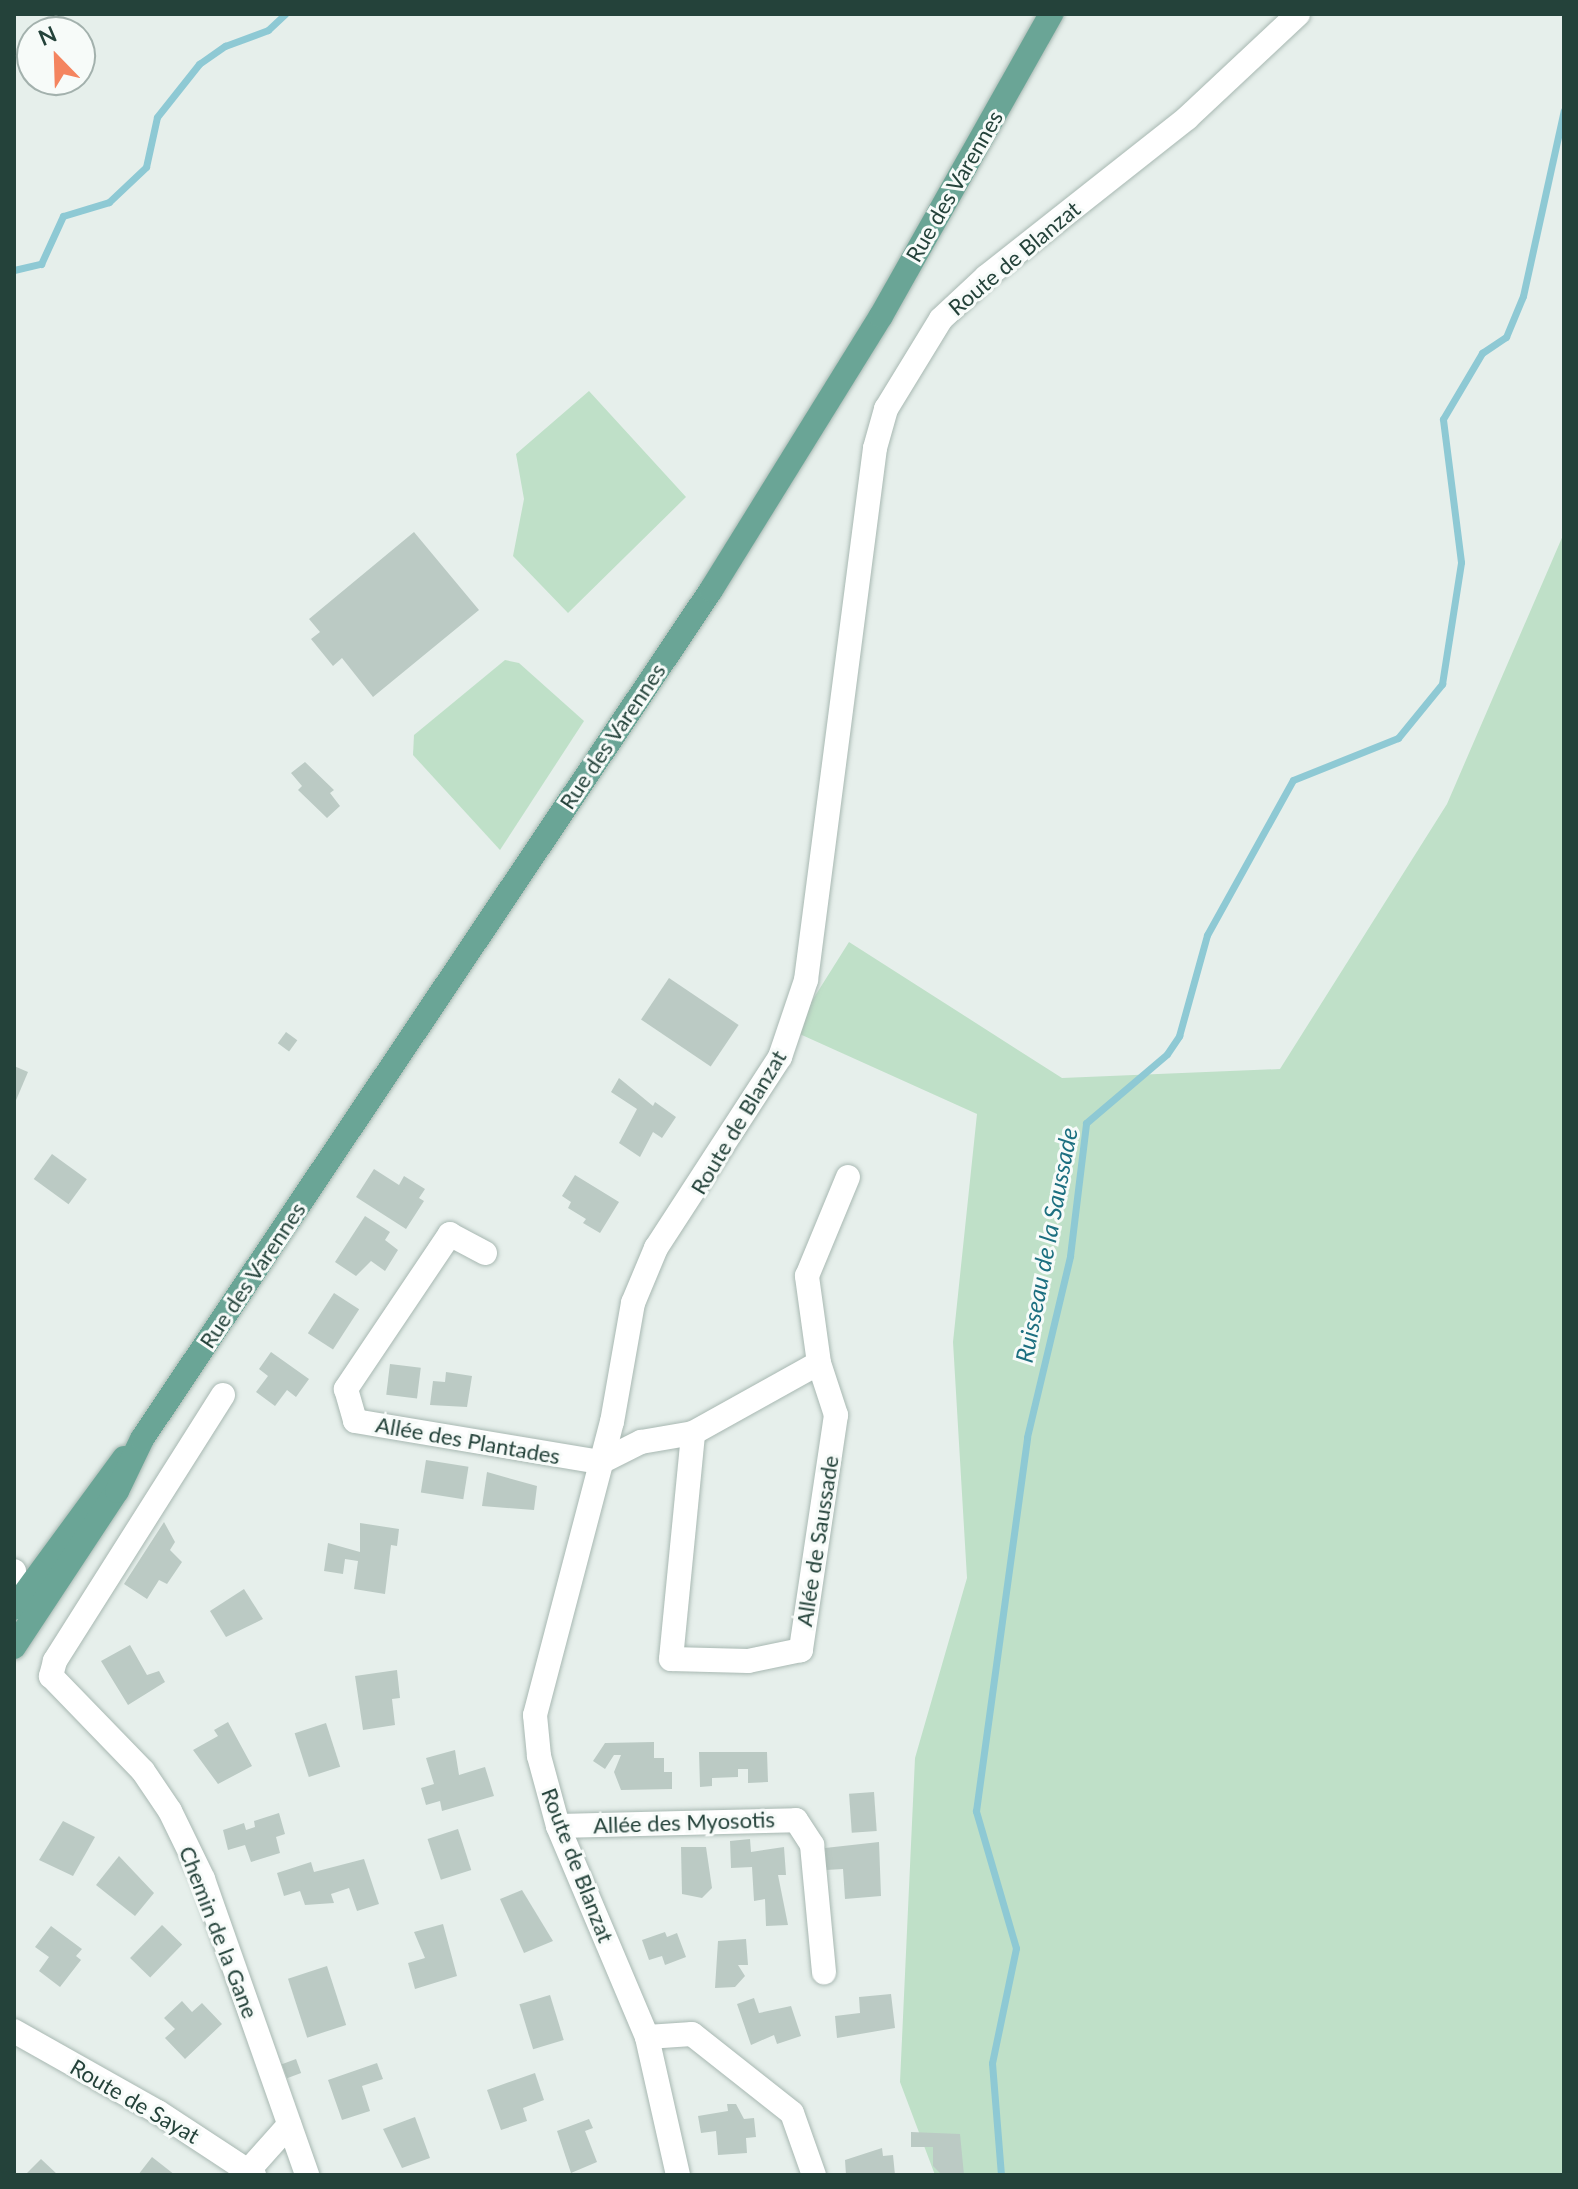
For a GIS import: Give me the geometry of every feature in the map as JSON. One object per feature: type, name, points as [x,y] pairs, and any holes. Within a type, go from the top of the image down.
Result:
[{"type":"main road","name":"Rue des Varennes","points":[[14,1647],[22,1610],[101,1484],[142,1439],[725,566],[881,316],[1051,14]]},
{"type":"street","name":"Route de Blanzat","points":[[678,2175],[647,2037],[558,1826],[539,1756],[535,1715],[601,1462],[625,1334],[643,1278],[656,1248],[759,1096],[795,1021],[819,904],[875,448],[886,409],[941,319],[1187,118],[1298,14]]},
{"type":"street","points":[[601,1462],[641,1442],[693,1433],[819,1363],[807,1276],[848,1177]]},
{"type":"street","name":"Allée des Plantades","points":[[485,1253],[450,1234],[346,1389],[355,1421],[601,1462]]},
{"type":"street","name":"Allée de Saussade","points":[[693,1433],[671,1659],[748,1661],[801,1650],[836,1415],[819,1363]]},
{"type":"street","name":"Chemin de la Gane","points":[[223,1395],[55,1661],[51,1676],[143,1771],[170,1811],[203,1879],[307,2175]]},
{"type":"street","points":[[14,1571],[22,1610]]},
{"type":"street","name":"Allée des Myosotis","points":[[558,1826],[796,1820],[812,1845],[824,1972]]},
{"type":"street","name":"Route de Sayat","points":[[14,2031],[251,2173]]},
{"type":"street","points":[[647,2037],[692,2034],[792,2113],[814,2175]]},
{"type":"street","points":[[251,2173],[289,2125]]},
{"type":"green space","points":[[589,391],[686,497],[568,613],[513,556],[524,499],[516,454]]},
{"type":"green space","points":[[1564,533],[1564,2175],[935,2175],[900,2082],[915,1758],[967,1578],[953,1342],[977,1114],[793,1031],[849,942],[1062,1078],[1280,1069],[1447,804]]},
{"type":"green space","points":[[505,660],[519,663],[584,721],[500,850],[413,755],[414,735]]},
{"type":"building","points":[[414,532],[479,610],[373,697],[342,658],[333,666],[311,639],[320,632],[309,619]]},
{"type":"building","points":[[305,762],[334,790],[330,793],[340,806],[327,818],[298,790],[302,786],[291,773]]},
{"type":"building","points":[[669,978],[739,1025],[711,1066],[641,1019]]},
{"type":"building","points":[[286,1032],[297,1040],[289,1052],[278,1043]]},
{"type":"building","points":[[14,1066],[28,1072],[14,1105]]},
{"type":"building","points":[[619,1078],[653,1106],[655,1102],[676,1117],[662,1138],[653,1132],[640,1157],[619,1143],[637,1109],[611,1092]]},
{"type":"building","points":[[52,1154],[87,1179],[69,1204],[34,1179]]},
{"type":"building","points":[[374,1169],[399,1185],[404,1176],[425,1189],[419,1198],[424,1201],[406,1229],[356,1197]]},
{"type":"building","points":[[575,1175],[619,1202],[600,1233],[583,1223],[586,1219],[568,1208],[571,1202],[562,1196]]},
{"type":"building","points":[[365,1216],[390,1232],[385,1240],[398,1250],[385,1271],[371,1261],[356,1276],[335,1262]]},
{"type":"building","points":[[334,1293],[359,1309],[333,1350],[308,1333]]},
{"type":"building","points":[[271,1352],[309,1379],[296,1397],[287,1390],[275,1406],[256,1392],[268,1376],[259,1369]]},
{"type":"building","points":[[390,1364],[421,1368],[417,1399],[386,1395]]},
{"type":"building","points":[[446,1372],[472,1376],[467,1407],[430,1405],[433,1381],[445,1382]]},
{"type":"building","points":[[426,1460],[468,1467],[463,1499],[421,1493]]},
{"type":"building","points":[[487,1472],[537,1486],[534,1510],[482,1506]]},
{"type":"building","points":[[164,1522],[175,1542],[170,1550],[182,1562],[167,1584],[159,1580],[147,1599],[124,1584]]},
{"type":"building","points":[[360,1523],[399,1529],[397,1546],[391,1545],[385,1594],[354,1589],[358,1561],[345,1559],[343,1574],[324,1571],[328,1543],[360,1552]]},
{"type":"building","points":[[244,1589],[263,1619],[226,1637],[210,1611]]},
{"type":"building","points":[[130,1645],[147,1675],[159,1671],[165,1682],[128,1705],[101,1661]]},
{"type":"building","points":[[397,1670],[400,1698],[392,1699],[395,1725],[363,1730],[355,1676]]},
{"type":"building","points":[[228,1722],[252,1766],[218,1784],[193,1750],[218,1736],[214,1730]]},
{"type":"building","points":[[326,1723],[340,1767],[309,1777],[295,1733]]},
{"type":"building","points":[[654,1742],[654,1758],[664,1758],[664,1772],[672,1772],[672,1789],[621,1790],[614,1772],[621,1755],[614,1755],[605,1769],[593,1761],[605,1743]]},
{"type":"building","points":[[455,1750],[459,1775],[485,1767],[494,1796],[442,1811],[440,1801],[426,1805],[421,1788],[434,1784],[426,1758]]},
{"type":"building","points":[[699,1752],[767,1752],[768,1782],[748,1783],[748,1769],[738,1769],[738,1777],[712,1778],[712,1786],[700,1787]]},
{"type":"building","points":[[874,1792],[877,1831],[852,1833],[849,1794]]},
{"type":"building","points":[[279,1813],[285,1834],[276,1837],[280,1853],[251,1862],[245,1845],[228,1850],[223,1830],[244,1823],[246,1830],[255,1827],[254,1821]]},
{"type":"building","points":[[63,1821],[95,1837],[73,1876],[39,1860]]},
{"type":"building","points":[[458,1829],[471,1870],[441,1880],[428,1839]]},
{"type":"building","points":[[750,1839],[751,1852],[784,1847],[786,1875],[778,1875],[788,1925],[766,1926],[765,1899],[754,1901],[752,1867],[731,1868],[730,1841]]},
{"type":"building","points":[[879,1842],[881,1896],[845,1899],[843,1869],[826,1870],[825,1848]]},
{"type":"building","points":[[681,1847],[706,1847],[712,1888],[702,1898],[682,1894]]},
{"type":"building","points":[[119,1856],[154,1893],[135,1916],[96,1885]]},
{"type":"building","points":[[364,1859],[379,1904],[357,1911],[349,1888],[331,1894],[334,1903],[305,1905],[300,1891],[284,1896],[277,1873],[311,1862],[314,1872]]},
{"type":"building","points":[[522,1890],[553,1941],[524,1953],[500,1899]]},
{"type":"building","points":[[443,1924],[457,1976],[415,1989],[408,1963],[425,1958],[414,1932]]},
{"type":"building","points":[[162,1925],[182,1944],[150,1978],[130,1958]]},
{"type":"building","points":[[51,1926],[82,1949],[76,1956],[81,1960],[60,1987],[39,1971],[49,1957],[35,1947]]},
{"type":"building","points":[[665,1932],[667,1937],[677,1933],[686,1957],[665,1965],[662,1956],[649,1960],[642,1940]]},
{"type":"building","points":[[746,1939],[748,1965],[738,1965],[745,1976],[735,1987],[715,1988],[718,1941]]},
{"type":"building","points":[[327,1966],[346,2025],[307,2038],[288,1979]]},
{"type":"building","points":[[891,1994],[895,2028],[837,2038],[835,2016],[860,2013],[859,1997]]},
{"type":"building","points":[[550,1995],[564,2040],[533,2049],[519,2004]]},
{"type":"building","points":[[754,1998],[759,2013],[791,2006],[801,2036],[777,2044],[774,2035],[751,2045],[737,2004]]},
{"type":"building","points":[[182,2001],[192,2012],[202,2003],[222,2024],[185,2059],[165,2038],[175,2029],[164,2018]]},
{"type":"building","points":[[296,2059],[301,2073],[287,2078],[282,2064]]},
{"type":"building","points":[[377,2063],[383,2079],[362,2086],[370,2111],[342,2120],[328,2080]]},
{"type":"building","points":[[535,2073],[544,2100],[523,2108],[527,2121],[501,2130],[487,2090]]},
{"type":"building","points":[[727,2104],[736,2104],[744,2119],[754,2118],[756,2137],[746,2138],[747,2153],[718,2155],[716,2131],[701,2133],[698,2116],[728,2111]]},
{"type":"building","points":[[415,2117],[430,2158],[402,2168],[383,2129]]},
{"type":"building","points":[[589,2119],[593,2128],[585,2131],[597,2162],[571,2173],[557,2131]]},
{"type":"building","points":[[911,2132],[960,2134],[964,2175],[942,2175],[933,2166],[933,2147],[911,2147]]},
{"type":"building","points":[[882,2148],[883,2156],[893,2155],[895,2175],[846,2175],[845,2160]]},
{"type":"building","points":[[152,2157],[175,2175],[138,2175]]},
{"type":"building","points":[[41,2159],[58,2175],[25,2175]]},
{"type":"waterway","points":[[14,270],[41,264],[63,216],[109,202],[146,167],[157,117],[199,64],[225,46],[268,30],[285,14]]},
{"type":"waterway","name":"Ruisseau de la Saussade","points":[[1001,2175],[992,2063],[1016,1948],[976,1811],[1027,1437],[1070,1256],[1086,1123],[1167,1054],[1179,1036],[1207,935],[1293,780],[1398,738],[1442,684],[1461,562],[1443,419],[1482,353],[1506,337],[1523,296],[1564,110]]}]
